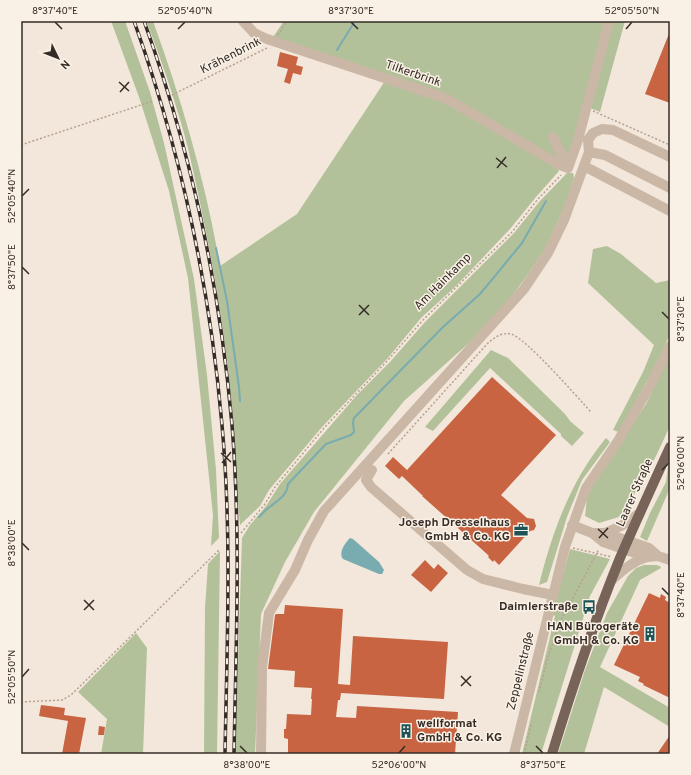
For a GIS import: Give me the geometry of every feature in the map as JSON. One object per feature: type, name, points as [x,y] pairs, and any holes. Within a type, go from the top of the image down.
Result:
[{"type":"main road","name":"Laarer Straße","points":[[552,754],[569,697],[593,628],[624,550],[670,447]]},
{"type":"street","name":"Tilkerbrink","points":[[243,21],[254,32],[274,42],[454,103],[560,165],[568,168]]},
{"type":"street","points":[[568,168],[578,140],[609,21]]},
{"type":"street","points":[[261,754],[262,667],[269,613],[294,570],[308,540],[324,512],[524,289],[548,253],[564,220],[589,152],[588,140],[593,133],[602,129],[613,130],[670,157]]},
{"type":"street","points":[[553,137],[568,168]]},
{"type":"street","points":[[589,152],[605,155],[670,188]]},
{"type":"street","points":[[584,166],[670,211]]},
{"type":"street","name":"Zeppelinstraße","points":[[514,754],[565,547],[586,488],[618,441],[650,386],[670,346]]},
{"type":"street","points":[[372,470],[366,480],[372,487],[467,570],[483,579],[553,595]]},
{"type":"street","points":[[592,534],[605,533],[621,526],[640,513]]},
{"type":"street","points":[[572,525],[592,534],[603,542],[647,557]]},
{"type":"street","points":[[605,533],[624,550],[649,548],[658,556],[670,560]]},
{"type":"street","points":[[612,580],[626,567],[640,559],[658,556]]},
{"type":"path","name":"Krähenbrink","points":[[172,95],[270,46],[287,21]]},
{"type":"path","points":[[21,145],[153,101]]},
{"type":"path","points":[[586,108],[670,145]]},
{"type":"path","name":"Am Hainkamp","points":[[241,533],[265,504],[275,487],[324,428],[388,360],[423,320],[512,232],[538,199],[568,168]]},
{"type":"path","points":[[387,455],[487,344],[496,336],[504,334],[513,335],[520,339],[591,412]]},
{"type":"path","points":[[565,547],[597,553],[624,550]]},
{"type":"path","points":[[21,702],[62,700],[71,695],[220,549]]},
{"type":"path","points":[[539,692],[548,657],[560,622],[597,553]]},
{"type":"path","points":[[524,754],[532,719]]},
{"type":"green space","points":[[111,21],[125,21],[150,92],[164,143],[194,279],[207,375],[216,470],[219,538],[211,546],[213,515],[188,278],[169,191],[139,97]]},
{"type":"green space","points":[[146,21],[153,21],[174,81],[208,204],[220,266],[297,214],[385,81],[441,100],[555,166],[559,171],[510,229],[456,286],[421,318],[387,359],[322,427],[269,490],[260,506],[240,525],[228,368],[212,261],[186,141],[176,105]]},
{"type":"green space","points":[[284,21],[625,21],[600,112],[585,106],[570,158],[560,162],[443,95],[273,37]]},
{"type":"green space","points":[[567,173],[573,173],[574,178],[565,206],[545,249],[526,277],[509,300],[479,334],[404,401],[314,512],[285,562],[261,614],[255,754],[235,754],[242,538],[250,525],[266,506],[280,484],[357,395],[390,362],[425,322],[514,233],[540,201]]},
{"type":"green space","points":[[607,246],[621,254],[656,283],[670,280],[670,334],[658,361],[619,432],[613,430],[643,372],[654,345],[588,283],[593,249]]},
{"type":"green space","points":[[491,350],[508,358],[565,414],[570,421],[584,433],[572,446],[490,368],[433,431],[425,427]]},
{"type":"green space","points":[[670,355],[670,426],[656,456],[630,502],[619,517],[599,523],[585,516],[587,498],[595,480],[646,404]]},
{"type":"green space","points":[[606,438],[610,442],[582,480],[567,517],[547,582],[539,585],[550,546],[564,507],[583,471]]},
{"type":"green space","points":[[670,461],[670,488],[647,541],[640,537],[650,513],[666,482]]},
{"type":"green space","points":[[570,549],[610,559],[590,596],[541,754],[522,754],[555,616],[552,615]]},
{"type":"green space","points":[[220,551],[217,754],[204,754],[205,608],[208,564]]},
{"type":"green space","points":[[644,565],[656,565],[660,566],[661,568],[640,580],[600,667],[670,708],[670,727],[604,687],[584,754],[558,754],[585,670],[607,613],[628,576],[636,568]]},
{"type":"green space","points":[[136,633],[147,648],[143,754],[101,754],[107,719],[78,692]]},
{"type":"water","points":[[350,538],[379,562],[384,570],[382,574],[343,559],[341,554],[344,545]]},
{"type":"building","points":[[670,31],[670,103],[645,94]]},
{"type":"building","points":[[280,52],[298,57],[296,65],[303,67],[301,75],[293,73],[290,84],[284,82],[288,69],[277,66]]},
{"type":"building","points":[[492,377],[556,435],[501,495],[527,518],[534,519],[536,526],[534,530],[530,531],[499,565],[494,560],[493,562],[487,554],[422,496],[402,476],[399,479],[385,466],[393,457],[407,470]]},
{"type":"building","points":[[425,560],[434,569],[438,564],[448,573],[431,592],[411,575]]},
{"type":"building","name":"HAN Bürogeräte GmbH & Co. KG","points":[[649,593],[660,598],[661,594],[666,597],[665,600],[670,603],[670,698],[643,685],[644,684],[638,681],[640,677],[614,665]]},
{"type":"building","points":[[285,605],[343,609],[338,684],[350,685],[353,636],[448,642],[444,699],[341,693],[340,700],[338,700],[336,717],[356,718],[357,706],[458,712],[455,754],[288,754],[288,739],[284,738],[287,714],[311,715],[312,688],[294,687],[295,671],[268,669],[275,615],[284,614]]},
{"type":"building","points":[[41,705],[65,708],[64,715],[86,718],[79,754],[62,754],[68,721],[39,716]]},
{"type":"building","points":[[99,726],[105,727],[104,735],[98,735]]},
{"type":"building","points":[[670,735],[670,754],[657,754]]},
{"type":"waterway","points":[[337,50],[355,21]]},
{"type":"waterway","points":[[259,517],[282,497],[286,492],[288,484],[326,444],[351,435],[354,432],[354,418],[443,327],[480,294],[522,243],[546,201]]},
{"type":"waterway","points":[[216,248],[227,301],[240,401]]},
{"type":"railway","points":[[134,21],[166,120],[191,220],[210,322],[217,373],[225,466],[228,548],[228,631],[225,754]]},
{"type":"railway","points":[[144,21],[176,120],[201,220],[220,322],[227,373],[235,466],[237,548],[234,754]]},
{"type":"place","name":"Joseph Dresselhaus GmbH & Co. KG","points":[[521,530]]},
{"type":"place","name":"Daimlerstraße","points":[[589,607]]},
{"type":"place","name":"HAN Bürogeräte GmbH & Co. KG","points":[[650,634]]},
{"type":"place","name":"wellformat GmbH & Co. KG","points":[[406,731]]}]
